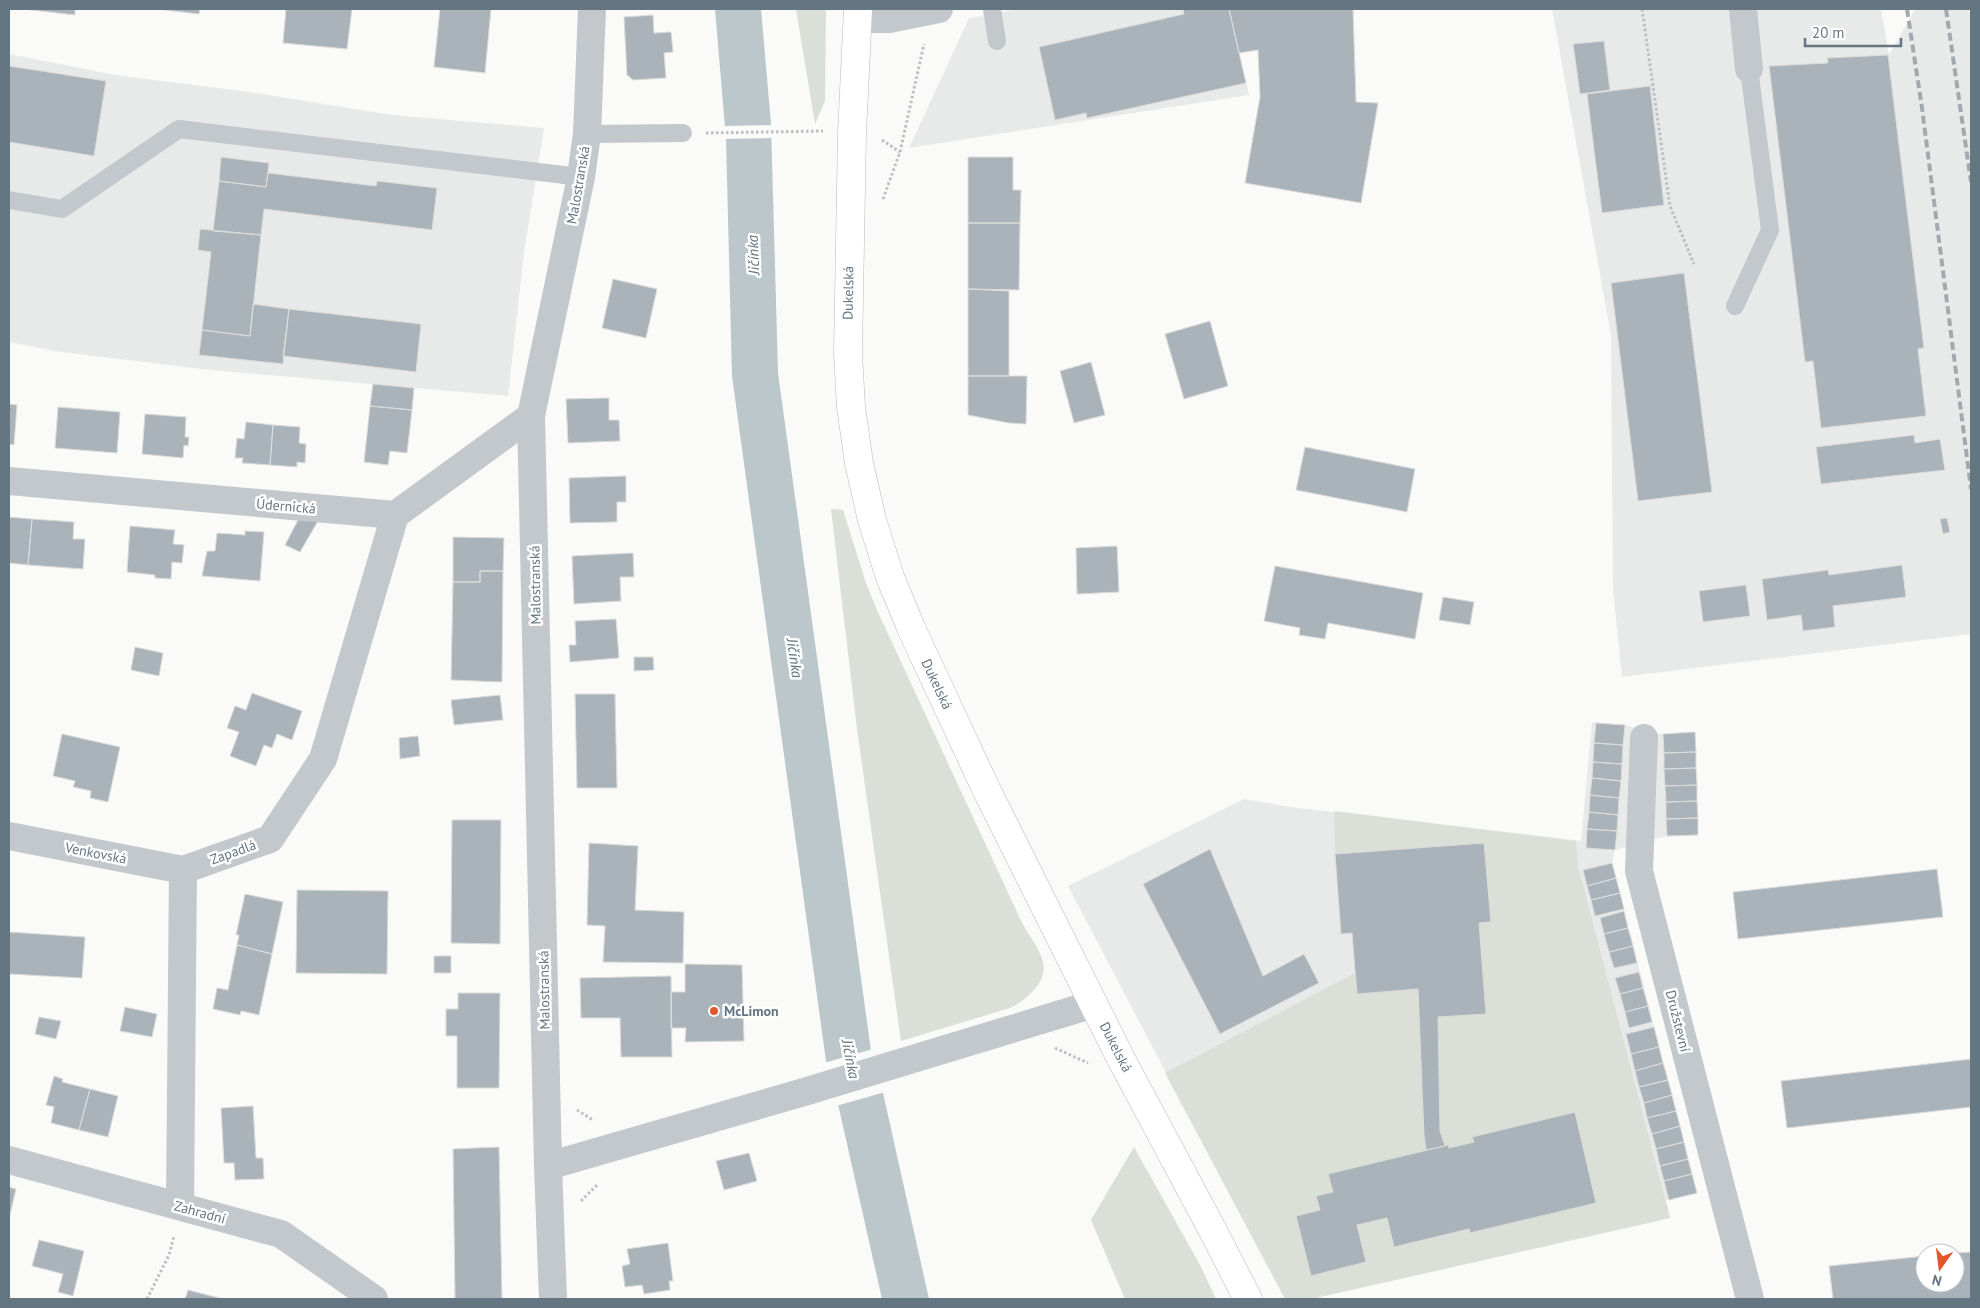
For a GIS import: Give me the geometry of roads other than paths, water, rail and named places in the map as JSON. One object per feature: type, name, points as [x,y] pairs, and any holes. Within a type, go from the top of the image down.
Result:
[{"type":"main road","name":"Dukelská","points":[[858,14],[852,134],[848,353],[851,407],[859,463],[872,520],[890,577],[912,630],[987,791],[1120,1057],[1248,1299]]},
{"type":"street","name":"Malostranská","points":[[553,1299],[548,1166],[531,416],[581,177],[587,134],[592,9]]},
{"type":"street","points":[[1743,9],[1749,69]]},
{"type":"street","points":[[858,14],[890,20],[930,11]]},
{"type":"street","points":[[395,515],[531,416]]},
{"type":"street","name":"Údernická","points":[[9,481],[395,515]]},
{"type":"street","name":"Zapadlá","points":[[183,870],[270,839],[323,759],[395,515]]},
{"type":"street","name":"Družstevní","points":[[1644,738],[1639,871],[1750,1299]]},
{"type":"street","name":"Venkovská","points":[[9,836],[183,870]]},
{"type":"street","points":[[180,1206],[183,870]]},
{"type":"street","points":[[548,1166],[907,1062],[1094,1004]]},
{"type":"street","name":"Zahradní","points":[[9,1160],[281,1234],[374,1299]]},
{"type":"lane","points":[[992,9],[997,41]]},
{"type":"lane","points":[[1735,306],[1770,230],[1749,69]]},
{"type":"lane","points":[[9,200],[62,209],[179,129],[581,177]]},
{"type":"lane","points":[[587,134],[683,133]]},
{"type":"water","name":"Jičínka","points":[[715,9],[761,9],[771,124],[778,373],[871,1051],[883,1093],[929,1299],[882,1299],[838,1104],[826,1061],[732,376],[726,139]]},
{"type":"railway","points":[[1907,9],[1922,108],[1971,489]]},
{"type":"railway","points":[[1946,9],[1971,182]]},
{"type":"place","name":"McLimon","points":[[714,1011]]}]
